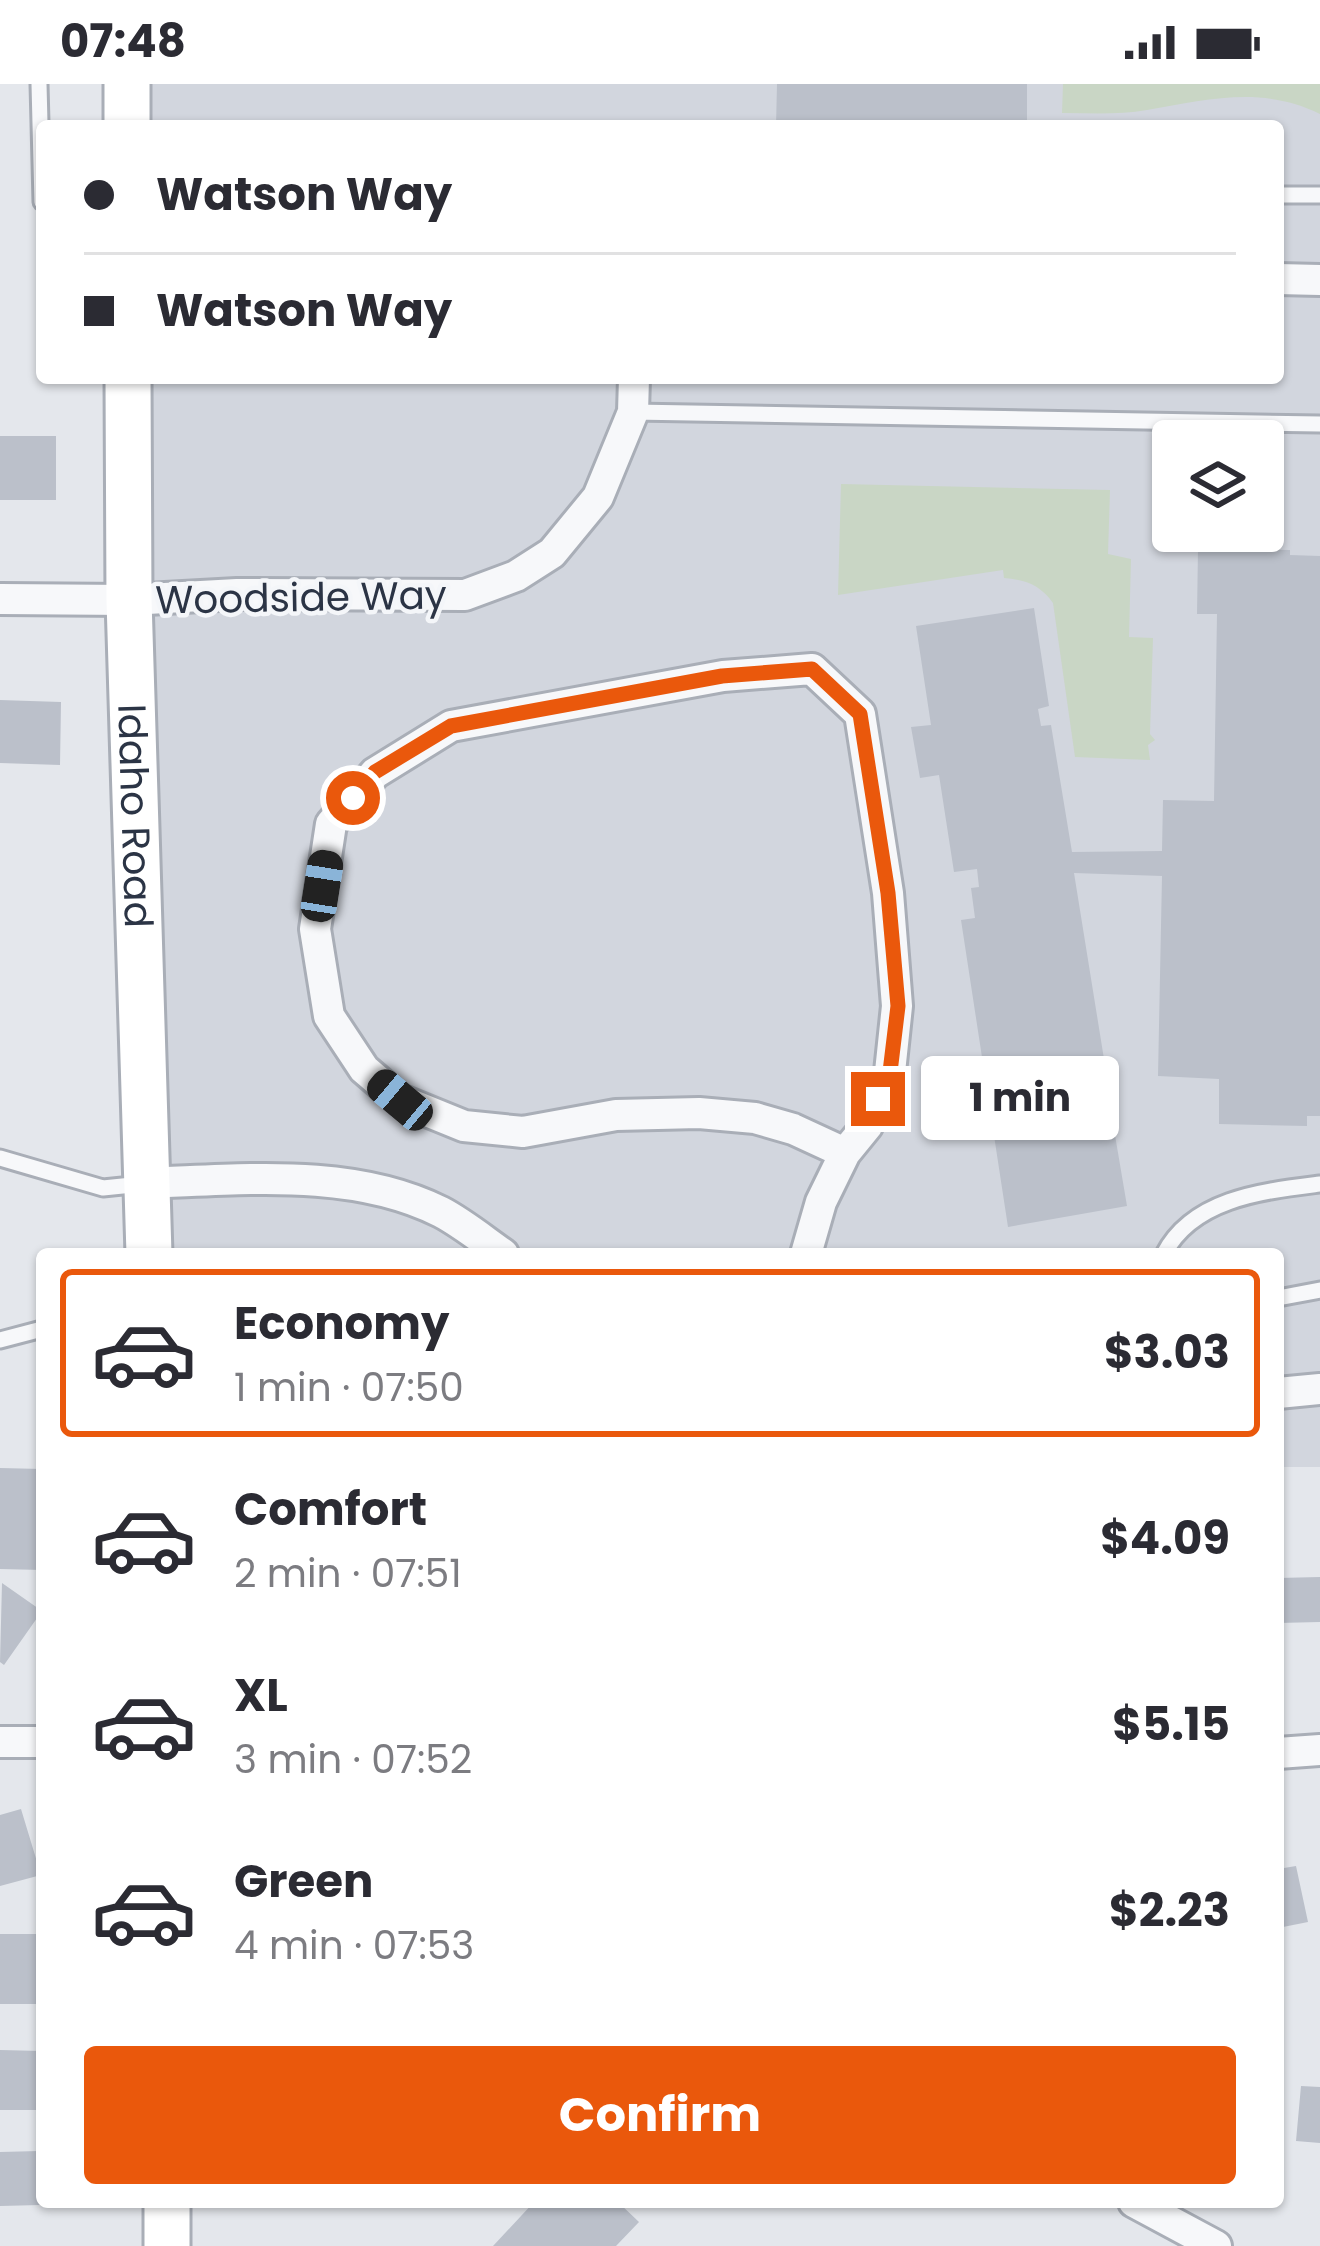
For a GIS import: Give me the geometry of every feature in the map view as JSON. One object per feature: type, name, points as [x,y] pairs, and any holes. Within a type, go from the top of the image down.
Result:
[{"type":"street","points":[[127,84],[127,120]]},
{"type":"street","points":[[1284,279],[1320,280]]},
{"type":"street","name":"Idaho Road","points":[[128,384],[129,600],[148,1248]]},
{"type":"street","name":"Woodside Way","points":[[0,599],[465,596],[516,576],[552,553],[598,497],[633,412],[634,384]]},
{"type":"street","points":[[808,1248],[821,1202],[845,1153],[867,1126],[890,1072],[898,1006],[888,893],[860,714],[812,669],[722,676],[451,726],[375,772],[331,824],[315,929],[329,1016],[364,1069],[400,1100],[464,1126],[523,1132],[616,1115],[699,1112],[755,1118],[794,1129],[845,1153]]},
{"type":"street","points":[[145,1184],[322,1182],[394,1193],[442,1213],[494,1248]]},
{"type":"street","points":[[1284,1393],[1320,1389]]},
{"type":"street","points":[[0,1742],[36,1742]]},
{"type":"street","points":[[1284,1753],[1320,1750]]},
{"type":"street","points":[[167,2208],[167,2246]]},
{"type":"street","points":[[1145,2208],[1216,2246]]},
{"type":"lane","points":[[39,84],[40,120]]},
{"type":"lane","points":[[1284,195],[1320,195]]},
{"type":"lane","points":[[633,412],[1320,424]]},
{"type":"lane","points":[[0,1158],[103,1188],[145,1184]]},
{"type":"lane","points":[[1170,1248],[1206,1211],[1256,1192],[1320,1184]]},
{"type":"lane","points":[[1284,1297],[1320,1290]]},
{"type":"lane","points":[[0,1340],[36,1331]]},
{"type":"shaded area","points":[[127,84],[1320,84],[1320,1467],[1284,1467],[1284,1248],[149,1248],[128,384],[1284,384],[1284,120],[127,120]]},
{"type":"green space","points":[[1063,84],[1320,84],[1320,114],[1256,97],[1126,113],[1062,113]]},
{"type":"green space","points":[[841,484],[1110,490],[1108,554],[1131,559],[1129,637],[1153,638],[1150,734],[1155,740],[1148,745],[1150,760],[1075,757],[1053,603],[1032,584],[1004,578],[1003,570],[838,595]]},
{"type":"building","points":[[777,84],[1027,84],[1027,120],[776,120]]},
{"type":"building","points":[[0,436],[56,436],[56,500],[0,500]]},
{"type":"building","points":[[1290,550],[1290,555],[1320,556],[1320,1116],[1307,1116],[1307,1126],[1219,1124],[1219,1079],[1158,1076],[1162,876],[1074,873],[1104,1059],[1092,1061],[1095,1078],[1105,1076],[1127,1206],[1008,1227],[961,920],[975,918],[971,888],[979,887],[977,869],[954,872],[939,775],[920,778],[911,727],[931,725],[916,626],[1034,608],[1049,706],[1038,709],[1041,726],[1051,725],[1072,852],[1162,851],[1163,800],[1214,801],[1217,614],[1197,614],[1198,552]]},
{"type":"building","points":[[0,700],[61,702],[60,765],[0,763]]},
{"type":"building","points":[[0,1468],[36,1469],[36,1570],[0,1569]]},
{"type":"building","points":[[1320,1577],[1320,1622],[1284,1623],[1284,1578]]},
{"type":"building","points":[[2,1583],[36,1607],[36,1620],[4,1665],[0,1662]]},
{"type":"building","points":[[21,1809],[36,1858],[36,1876],[0,1886],[0,1815]]},
{"type":"building","points":[[1296,1866],[1308,1922],[1284,1927],[1284,1868]]},
{"type":"building","points":[[0,1934],[36,1934],[36,2004],[0,2004]]},
{"type":"building","points":[[0,2050],[36,2051],[36,2110],[0,2110]]},
{"type":"building","points":[[1301,2086],[1320,2087],[1320,2143],[1296,2141]]},
{"type":"building","points":[[36,2151],[36,2205],[0,2206],[0,2152]]},
{"type":"building","points":[[528,2208],[624,2208],[639,2222],[616,2246],[493,2246]]},
{"type":"route","points":[[353,798],[375,772],[451,726],[722,676],[812,669],[860,714],[888,893],[898,1006],[890,1072],[878,1099]]}]
